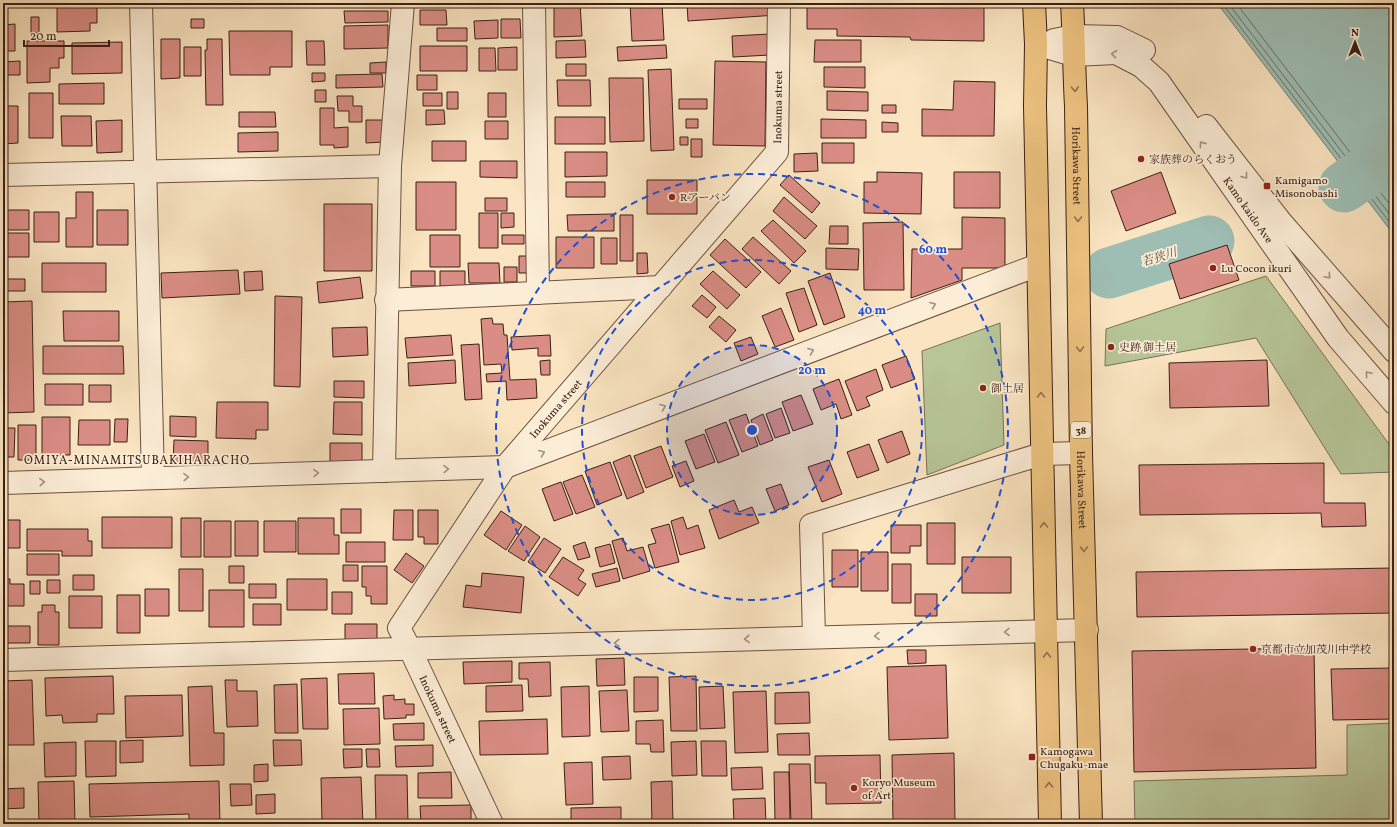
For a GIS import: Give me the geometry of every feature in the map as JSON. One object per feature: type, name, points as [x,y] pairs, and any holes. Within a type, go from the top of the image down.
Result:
[{"type":"main road","points":[[1034,3],[1036,44],[1035,106],[1050,824]]},
{"type":"main road","name":"38","points":[[1072,3],[1074,46]]},
{"type":"main road","name":"Horikawa Street","points":[[1074,46],[1081,453],[1087,630],[1091,824]]},
{"type":"street","points":[[141,3],[152,478]]},
{"type":"street","points":[[384,472],[386,300],[390,166],[403,3]]},
{"type":"street","points":[[534,3],[538,293]]},
{"type":"street","name":"Inokuma street","points":[[492,824],[410,649],[398,628],[505,467],[777,152],[779,3]]},
{"type":"street","name":"Kamo kaido Ave","points":[[1074,46],[1117,37],[1150,53],[1281,222],[1394,351]]},
{"type":"street","name":"Kamo kaido Ave","points":[[1036,44],[1074,46],[1116,53],[1141,66],[1159,82],[1338,338],[1394,403]]},
{"type":"street","points":[[3,175],[390,166]]},
{"type":"street","points":[[3,483],[505,467],[1038,266]]},
{"type":"street","points":[[386,300],[661,287]]},
{"type":"street","points":[[814,637],[811,525],[1042,454],[1081,453]]},
{"type":"street","points":[[3,660],[1087,630]]},
{"type":"green space","points":[[1266,276],[1394,451],[1394,472],[1341,474],[1256,338],[1105,366],[1106,329]]},
{"type":"green space","name":"御土居","points":[[1000,323],[1004,445],[927,475],[922,351]]},
{"type":"green space","points":[[1394,723],[1394,824],[1135,824],[1134,781],[1347,775],[1347,725]]},
{"type":"water","points":[[1217,3],[1394,3],[1394,235]]},
{"type":"building","points":[[28,3],[50,3],[50,6],[28,7]]},
{"type":"building","points":[[57,3],[97,3],[97,23],[90,23],[90,31],[57,32]]},
{"type":"building","points":[[233,3],[259,3],[259,6],[233,7]]},
{"type":"building","points":[[272,3],[322,3],[322,5],[272,5]]},
{"type":"building","points":[[554,3],[580,3],[582,36],[554,37]]},
{"type":"building","points":[[630,3],[662,3],[664,40],[632,41]]},
{"type":"building","points":[[687,3],[777,3],[777,15],[688,21]]},
{"type":"building","points":[[837,3],[984,3],[984,41],[911,40],[910,37],[837,36],[837,29],[807,29],[807,6],[837,7]]},
{"type":"building","points":[[420,10],[446,10],[447,25],[420,25]]},
{"type":"building","points":[[344,11],[388,11],[388,22],[345,23]]},
{"type":"building","points":[[31,17],[39,17],[39,33],[31,33]]},
{"type":"building","points":[[191,19],[204,19],[204,28],[191,28]]},
{"type":"building","points":[[501,19],[520,19],[521,38],[501,38]]},
{"type":"building","points":[[498,20],[498,38],[475,39],[474,21]]},
{"type":"building","points":[[15,24],[15,51],[3,51],[3,25]]},
{"type":"building","points":[[388,25],[388,48],[344,49],[344,26]]},
{"type":"building","points":[[437,28],[467,28],[467,41],[437,41]]},
{"type":"building","points":[[229,31],[292,31],[292,67],[270,67],[270,75],[230,75]]},
{"type":"building","points":[[770,34],[770,55],[733,57],[732,36]]},
{"type":"building","points":[[161,39],[180,39],[180,78],[161,79]]},
{"type":"building","points":[[207,39],[222,39],[223,105],[206,105],[205,50],[207,50]]},
{"type":"building","points":[[585,40],[586,57],[556,58],[556,41]]},
{"type":"building","points":[[815,40],[861,40],[861,62],[814,62]]},
{"type":"building","points":[[27,41],[64,41],[64,58],[59,58],[59,68],[50,68],[50,82],[27,83]]},
{"type":"building","points":[[306,41],[324,41],[325,65],[307,65]]},
{"type":"building","points":[[122,42],[122,73],[72,74],[72,43]]},
{"type":"building","points":[[666,45],[667,58],[618,61],[617,47]]},
{"type":"building","points":[[420,46],[467,46],[467,71],[420,71]]},
{"type":"building","points":[[184,47],[201,47],[201,76],[184,76]]},
{"type":"building","points":[[517,47],[517,70],[498,70],[498,48]]},
{"type":"building","points":[[479,48],[495,48],[496,71],[479,71]]},
{"type":"building","points":[[20,61],[20,75],[3,75],[3,62]]},
{"type":"building","points":[[715,61],[766,62],[765,146],[713,145]]},
{"type":"building","points":[[386,62],[386,73],[370,73],[370,63]]},
{"type":"building","points":[[566,64],[586,64],[586,76],[566,76]]},
{"type":"building","points":[[824,67],[865,67],[865,88],[824,87]]},
{"type":"building","points":[[671,69],[674,150],[651,151],[648,70]]},
{"type":"building","points":[[312,73],[325,73],[325,81],[312,82]]},
{"type":"building","points":[[382,74],[383,87],[336,88],[336,75]]},
{"type":"building","points":[[417,75],[437,75],[437,90],[417,90]]},
{"type":"building","points":[[609,78],[643,78],[644,141],[610,142]]},
{"type":"building","points":[[557,80],[590,80],[591,106],[558,106]]},
{"type":"building","points":[[954,81],[995,82],[994,136],[922,136],[922,109],[953,110]]},
{"type":"building","points":[[104,83],[104,104],[59,104],[59,84]]},
{"type":"building","points":[[315,90],[326,90],[326,102],[315,102]]},
{"type":"building","points":[[827,91],[868,92],[868,111],[827,110]]},
{"type":"building","points":[[447,92],[458,92],[458,109],[447,109]]},
{"type":"building","points":[[29,93],[53,93],[53,138],[29,138]]},
{"type":"building","points":[[423,93],[442,93],[442,106],[423,106]]},
{"type":"building","points":[[488,93],[506,93],[506,117],[488,117]]},
{"type":"building","points":[[337,96],[353,96],[353,106],[362,106],[362,122],[349,122],[349,111],[338,111]]},
{"type":"building","points":[[679,99],[707,99],[707,109],[679,109]]},
{"type":"building","points":[[882,105],[896,105],[896,113],[882,113]]},
{"type":"building","points":[[3,106],[18,106],[18,143],[3,144]]},
{"type":"building","points":[[320,108],[334,108],[334,128],[348,127],[348,147],[334,148],[334,145],[320,145]]},
{"type":"building","points":[[426,110],[444,110],[445,124],[426,125]]},
{"type":"building","points":[[239,112],[275,112],[276,127],[239,127]]},
{"type":"building","points":[[61,116],[91,116],[92,146],[62,146]]},
{"type":"building","points":[[555,117],[605,117],[605,144],[555,144]]},
{"type":"building","points":[[686,119],[698,119],[698,128],[686,128]]},
{"type":"building","points":[[821,119],[866,120],[866,138],[821,138]]},
{"type":"building","points":[[122,120],[122,152],[97,153],[96,121]]},
{"type":"building","points":[[366,120],[385,120],[385,142],[366,143]]},
{"type":"building","points":[[485,121],[508,121],[508,139],[485,139]]},
{"type":"building","points":[[882,122],[898,123],[898,132],[882,132]]},
{"type":"building","points":[[278,132],[278,151],[238,152],[238,133]]},
{"type":"building","points":[[680,137],[688,137],[688,145],[680,145]]},
{"type":"building","points":[[691,139],[702,139],[702,157],[691,157]]},
{"type":"building","points":[[432,141],[466,141],[466,161],[432,161]]},
{"type":"building","points":[[822,143],[854,143],[854,163],[822,163]]},
{"type":"building","points":[[565,152],[607,152],[607,176],[565,177]]},
{"type":"building","points":[[817,153],[818,171],[794,172],[794,154]]},
{"type":"building","points":[[480,161],[517,161],[517,178],[480,177]]},
{"type":"building","points":[[877,172],[922,173],[921,214],[864,213],[864,182],[877,182]]},
{"type":"building","points":[[954,172],[1000,172],[1000,208],[954,208]]},
{"type":"building","points":[[1161,172],[1176,213],[1126,231],[1111,191]]},
{"type":"building","points":[[789,175],[820,203],[812,213],[780,185]]},
{"type":"building","name":"Rアーバン","points":[[647,180],[697,180],[697,214],[647,214]]},
{"type":"building","points":[[416,182],[456,182],[456,230],[416,230]]},
{"type":"building","points":[[566,182],[605,182],[605,197],[566,197]]},
{"type":"building","points":[[76,192],[93,192],[93,247],[66,247],[66,218],[76,218]]},
{"type":"building","points":[[784,197],[817,226],[805,239],[773,211]]},
{"type":"building","points":[[485,198],[507,198],[507,211],[485,211]]},
{"type":"building","points":[[324,204],[372,204],[372,271],[324,271]]},
{"type":"building","points":[[3,210],[29,210],[29,230],[3,230]]},
{"type":"building","points":[[97,210],[128,210],[128,245],[97,245]]},
{"type":"building","points":[[34,212],[59,212],[59,242],[34,242]]},
{"type":"building","points":[[479,213],[498,213],[498,248],[479,248]]},
{"type":"building","points":[[501,213],[514,213],[514,227],[501,228]]},
{"type":"building","points":[[614,214],[614,231],[568,231],[567,215]]},
{"type":"building","points":[[620,215],[633,215],[633,261],[620,261]]},
{"type":"building","points":[[962,217],[1005,218],[1005,268],[962,268],[962,280],[911,298],[912,249],[962,249]]},
{"type":"building","points":[[773,220],[806,251],[794,263],[761,231]]},
{"type":"building","points":[[903,222],[904,290],[864,290],[863,223]]},
{"type":"building","points":[[830,226],[848,226],[848,244],[829,244]]},
{"type":"building","points":[[3,233],[29,233],[29,257],[3,257]]},
{"type":"building","points":[[430,235],[460,235],[460,267],[430,267]]},
{"type":"building","points":[[502,235],[524,235],[524,244],[502,244]]},
{"type":"building","points":[[556,237],[594,237],[594,268],[556,268]]},
{"type":"building","points":[[753,237],[791,271],[779,284],[742,249]]},
{"type":"building","points":[[601,238],[617,238],[617,264],[601,264]]},
{"type":"building","points":[[725,239],[761,272],[746,288],[710,255]]},
{"type":"building","points":[[1227,245],[1239,280],[1180,299],[1169,264]]},
{"type":"building","points":[[826,248],[859,249],[858,270],[826,269]]},
{"type":"building","points":[[637,253],[647,253],[648,273],[637,274]]},
{"type":"building","points":[[519,256],[527,256],[527,273],[519,273]]},
{"type":"building","points":[[42,263],[106,263],[106,292],[42,292]]},
{"type":"building","points":[[468,263],[499,263],[500,283],[469,283]]},
{"type":"building","points":[[504,267],[517,267],[517,282],[504,282]]},
{"type":"building","points":[[238,270],[240,294],[162,298],[161,273]]},
{"type":"building","points":[[262,271],[263,290],[245,291],[244,272]]},
{"type":"building","points":[[411,271],[435,271],[435,286],[411,286]]},
{"type":"building","points":[[440,271],[465,271],[465,286],[440,286]]},
{"type":"building","points":[[713,271],[740,295],[727,309],[700,284]]},
{"type":"building","points":[[830,273],[845,317],[824,325],[808,281]]},
{"type":"building","points":[[360,277],[363,298],[319,303],[317,282]]},
{"type":"building","points":[[3,279],[25,279],[25,291],[3,291]]},
{"type":"building","points":[[804,288],[817,325],[799,332],[786,293]]},
{"type":"building","points":[[702,295],[716,307],[707,318],[692,306]]},
{"type":"building","points":[[275,296],[302,297],[300,387],[274,386]]},
{"type":"building","points":[[32,301],[34,412],[3,413],[3,302]]},
{"type":"building","points":[[781,308],[794,340],[775,347],[762,316]]},
{"type":"building","points":[[63,311],[119,311],[119,341],[64,341]]},
{"type":"building","points":[[719,316],[736,330],[726,342],[709,327]]},
{"type":"building","points":[[492,318],[493,324],[503,324],[504,335],[507,335],[510,380],[536,379],[537,398],[507,400],[506,381],[487,382],[486,374],[502,373],[501,364],[484,365],[481,319]]},
{"type":"building","points":[[367,327],[368,355],[333,357],[332,328]]},
{"type":"building","points":[[451,335],[453,355],[407,358],[405,338]]},
{"type":"building","points":[[550,335],[551,356],[538,356],[538,348],[512,350],[511,337]]},
{"type":"building","points":[[751,337],[758,354],[741,361],[734,343]]},
{"type":"building","points":[[479,344],[482,399],[465,400],[461,345]]},
{"type":"building","points":[[43,346],[123,346],[124,374],[43,374]]},
{"type":"building","points":[[906,356],[915,379],[891,388],[882,365]]},
{"type":"building","points":[[455,360],[456,383],[409,386],[408,363]]},
{"type":"building","points":[[550,360],[550,375],[541,375],[540,361]]},
{"type":"building","points":[[1267,360],[1269,406],[1170,408],[1169,363]]},
{"type":"building","points":[[876,369],[883,390],[866,397],[870,406],[857,411],[845,381]]},
{"type":"building","points":[[839,379],[852,415],[841,419],[836,404],[821,410],[813,389]]},
{"type":"building","points":[[334,381],[364,381],[364,398],[334,397]]},
{"type":"building","points":[[45,384],[83,384],[83,405],[45,405]]},
{"type":"building","points":[[89,385],[111,385],[111,402],[89,402]]},
{"type":"building","points":[[801,395],[813,424],[793,431],[782,402]]},
{"type":"building","points":[[217,402],[268,402],[268,430],[256,430],[256,439],[216,438]]},
{"type":"building","points":[[334,402],[362,402],[362,435],[333,434]]},
{"type":"building","points":[[781,408],[790,433],[775,438],[766,414]]},
{"type":"building","points":[[746,414],[758,446],[742,452],[729,420]]},
{"type":"building","points":[[763,414],[773,440],[760,445],[751,420]]},
{"type":"building","points":[[170,416],[196,417],[196,437],[170,436]]},
{"type":"building","points":[[42,417],[70,417],[70,455],[42,455]]},
{"type":"building","points":[[115,419],[128,419],[127,442],[114,442]]},
{"type":"building","points":[[79,420],[110,420],[110,445],[78,445]]},
{"type":"building","points":[[726,422],[739,455],[718,463],[705,430]]},
{"type":"building","points":[[18,425],[36,425],[36,460],[18,460]]},
{"type":"building","points":[[3,428],[15,428],[14,457],[3,457]]},
{"type":"building","points":[[902,431],[910,454],[887,463],[878,440]]},
{"type":"building","points":[[704,434],[715,462],[696,469],[685,441]]},
{"type":"building","points":[[174,440],[208,441],[208,464],[173,464]]},
{"type":"building","points":[[330,443],[362,443],[362,464],[330,464]]},
{"type":"building","points":[[869,444],[879,470],[857,478],[847,452]]},
{"type":"building","points":[[661,446],[673,477],[646,488],[634,456]]},
{"type":"building","points":[[630,455],[644,492],[627,499],[613,462]]},
{"type":"building","points":[[829,460],[842,494],[822,502],[808,467]]},
{"type":"building","points":[[686,461],[694,481],[680,487],[672,466]]},
{"type":"building","points":[[610,462],[622,495],[597,505],[585,471]]},
{"type":"building","points":[[1324,463],[1324,503],[1365,503],[1366,526],[1322,527],[1321,513],[1140,515],[1139,465]]},
{"type":"building","points":[[582,475],[595,507],[576,514],[563,482]]},
{"type":"building","points":[[561,482],[573,514],[554,521],[542,489]]},
{"type":"building","points":[[781,484],[789,505],[775,511],[766,489]]},
{"type":"building","points":[[734,500],[739,512],[752,507],[759,523],[719,539],[709,510]]},
{"type":"building","points":[[341,509],[361,509],[361,533],[341,533]]},
{"type":"building","points":[[394,510],[413,510],[413,540],[393,540]]},
{"type":"building","points":[[418,510],[438,510],[438,544],[424,544],[424,537],[418,537]]},
{"type":"building","points":[[501,511],[522,525],[506,550],[484,535]]},
{"type":"building","points":[[102,517],[172,517],[172,548],[102,548]]},
{"type":"building","points":[[683,517],[687,529],[698,525],[705,548],[680,555],[671,521]]},
{"type":"building","points":[[181,518],[201,518],[201,557],[181,557]]},
{"type":"building","points":[[298,518],[334,518],[334,535],[339,535],[339,554],[298,554]]},
{"type":"building","points":[[3,520],[20,520],[20,548],[3,548]]},
{"type":"building","points":[[204,521],[231,521],[231,557],[204,557]]},
{"type":"building","points":[[235,521],[258,521],[258,556],[235,556]]},
{"type":"building","points":[[264,521],[296,521],[296,552],[264,552]]},
{"type":"building","points":[[927,523],[955,523],[955,564],[927,564]]},
{"type":"building","points":[[669,524],[679,562],[655,568],[648,545],[656,543],[651,529]]},
{"type":"building","points":[[891,525],[921,525],[921,546],[910,546],[910,553],[891,553]]},
{"type":"building","points":[[525,526],[540,537],[524,561],[508,551]]},
{"type":"building","points":[[27,529],[88,529],[88,541],[92,541],[92,556],[62,556],[62,551],[27,551]]},
{"type":"building","points":[[544,538],[561,549],[545,573],[528,562]]},
{"type":"building","points":[[623,538],[627,551],[643,547],[650,571],[623,579],[612,541]]},
{"type":"building","points":[[346,542],[385,542],[385,562],[346,562]]},
{"type":"building","points":[[585,542],[590,557],[578,560],[573,546]]},
{"type":"building","points":[[610,544],[615,563],[600,567],[595,548]]},
{"type":"building","points":[[832,550],[858,550],[858,587],[832,587]]},
{"type":"building","points":[[861,552],[888,552],[888,591],[861,591]]},
{"type":"building","points":[[406,553],[424,566],[412,583],[394,570]]},
{"type":"building","points":[[27,554],[59,554],[59,575],[27,575]]},
{"type":"building","points":[[563,557],[584,570],[578,579],[586,584],[578,596],[549,577]]},
{"type":"building","points":[[962,557],[1011,557],[1011,593],[962,593]]},
{"type":"building","points":[[892,564],[911,564],[911,603],[892,603]]},
{"type":"building","points":[[343,565],[358,565],[358,581],[343,581]]},
{"type":"building","points":[[229,566],[244,566],[244,583],[229,583]]},
{"type":"building","points":[[362,566],[387,566],[387,604],[371,604],[371,596],[366,596],[366,587],[362,587]]},
{"type":"building","points":[[617,568],[620,581],[596,587],[592,574]]},
{"type":"building","points":[[1394,568],[1394,613],[1137,617],[1136,572]]},
{"type":"building","points":[[179,569],[203,569],[203,611],[179,611]]},
{"type":"building","points":[[482,573],[524,577],[521,613],[463,607],[466,585],[481,587]]},
{"type":"building","points":[[73,575],[94,575],[94,590],[73,590]]},
{"type":"building","points":[[3,579],[10,579],[10,584],[24,584],[24,606],[3,606]]},
{"type":"building","points":[[287,579],[327,579],[327,610],[287,610]]},
{"type":"building","points":[[47,580],[60,580],[60,593],[47,593]]},
{"type":"building","points":[[30,581],[40,581],[40,594],[30,594]]},
{"type":"building","points":[[249,584],[276,584],[276,598],[249,598]]},
{"type":"building","points":[[145,589],[169,589],[169,616],[145,616]]},
{"type":"building","points":[[209,590],[244,590],[244,627],[209,627]]},
{"type":"building","points":[[332,592],[352,592],[352,614],[332,614]]},
{"type":"building","points":[[915,594],[937,594],[937,616],[915,616]]},
{"type":"building","points":[[117,595],[140,595],[140,633],[117,633]]},
{"type":"building","points":[[69,596],[102,596],[102,628],[69,628]]},
{"type":"building","points":[[253,604],[281,604],[281,625],[253,625]]},
{"type":"building","points":[[42,605],[55,605],[55,612],[59,612],[59,645],[38,645],[38,612],[42,612]]},
{"type":"building","points":[[345,624],[377,624],[377,640],[345,640]]},
{"type":"building","points":[[3,626],[30,626],[30,643],[3,643]]},
{"type":"building","points":[[1314,648],[1316,768],[1134,772],[1132,651]]},
{"type":"building","points":[[907,650],[926,650],[926,663],[908,664]]},
{"type":"building","points":[[624,658],[625,685],[597,686],[596,659]]},
{"type":"building","points":[[512,661],[512,682],[464,684],[463,662]]},
{"type":"building","points":[[550,662],[551,696],[529,697],[528,679],[519,679],[519,663]]},
{"type":"building","points":[[946,665],[948,738],[889,740],[887,667]]},
{"type":"building","points":[[1394,668],[1394,719],[1333,720],[1331,669]]},
{"type":"building","points":[[374,673],[375,704],[339,704],[338,674]]},
{"type":"building","points":[[113,676],[114,714],[97,714],[97,722],[63,723],[62,715],[46,716],[45,678]]},
{"type":"building","points":[[696,676],[697,731],[671,731],[669,677]]},
{"type":"building","points":[[634,677],[658,677],[658,711],[634,712]]},
{"type":"building","points":[[327,678],[328,729],[303,729],[301,679]]},
{"type":"building","points":[[32,680],[34,745],[3,745],[3,681]]},
{"type":"building","points":[[225,680],[237,680],[237,691],[257,691],[258,726],[227,727]]},
{"type":"building","points":[[297,684],[298,733],[275,733],[274,685]]},
{"type":"building","points":[[522,685],[523,711],[486,712],[486,686]]},
{"type":"building","points":[[212,686],[214,733],[224,733],[224,765],[190,766],[188,687]]},
{"type":"building","points":[[589,686],[590,736],[562,737],[561,687]]},
{"type":"building","points":[[723,686],[725,728],[700,729],[699,687]]},
{"type":"building","points":[[627,690],[629,731],[601,732],[599,691]]},
{"type":"building","points":[[766,691],[768,752],[735,753],[733,692]]},
{"type":"building","points":[[809,692],[810,723],[775,724],[775,693]]},
{"type":"building","points":[[182,695],[183,736],[126,738],[125,696]]},
{"type":"building","points":[[394,695],[394,700],[405,699],[405,704],[414,704],[414,715],[406,715],[406,718],[384,719],[383,696]]},
{"type":"building","points":[[379,708],[380,744],[344,745],[343,709]]},
{"type":"building","points":[[547,719],[548,754],[480,755],[479,721]]},
{"type":"building","points":[[663,720],[664,752],[651,752],[650,744],[636,744],[636,721]]},
{"type":"building","points":[[424,723],[424,740],[394,740],[393,724]]},
{"type":"building","points":[[809,733],[810,755],[778,755],[777,734]]},
{"type":"building","points":[[143,740],[143,762],[120,763],[120,741]]},
{"type":"building","points":[[273,740],[301,740],[302,765],[274,766]]},
{"type":"building","points":[[85,741],[116,741],[116,776],[86,777]]},
{"type":"building","points":[[696,741],[697,775],[672,776],[671,742]]},
{"type":"building","points":[[701,741],[726,741],[727,776],[702,776]]},
{"type":"building","points":[[76,742],[76,776],[45,777],[44,743]]},
{"type":"building","points":[[433,745],[433,766],[396,767],[395,746]]},
{"type":"building","points":[[343,749],[362,749],[362,767],[344,768]]},
{"type":"building","points":[[366,749],[379,749],[380,767],[367,767]]},
{"type":"building","points":[[954,753],[955,824],[893,824],[892,755]]},
{"type":"building","points":[[880,755],[881,803],[826,804],[826,783],[815,783],[815,756]]},
{"type":"building","points":[[630,756],[631,779],[603,780],[602,757]]},
{"type":"building","points":[[592,762],[593,804],[566,805],[564,763]]},
{"type":"building","points":[[268,764],[268,781],[254,782],[254,765]]},
{"type":"building","points":[[789,764],[810,764],[812,823],[791,823]]},
{"type":"building","points":[[762,767],[763,789],[732,790],[731,768]]},
{"type":"building","points":[[451,772],[452,798],[418,798],[418,773]]},
{"type":"building","points":[[774,772],[789,772],[790,820],[775,821]]},
{"type":"building","points":[[375,775],[407,775],[408,824],[376,824]]},
{"type":"building","points":[[361,777],[363,824],[322,824],[321,778]]},
{"type":"building","points":[[74,781],[75,824],[39,824],[38,782]]},
{"type":"building","points":[[219,781],[220,824],[189,824],[189,814],[90,817],[89,784]]},
{"type":"building","points":[[672,781],[673,824],[652,824],[651,782]]},
{"type":"building","points":[[230,784],[251,784],[252,805],[231,806]]},
{"type":"building","points":[[24,788],[24,808],[3,809],[3,789]]},
{"type":"building","points":[[275,794],[275,813],[256,814],[256,795]]},
{"type":"building","points":[[765,798],[766,824],[734,824],[733,799]]},
{"type":"building","points":[[471,805],[471,821],[421,823],[420,806]]},
{"type":"building","points":[[621,807],[621,824],[571,824],[571,808]]},
{"type":"waterway","name":"若狭川","points":[[1344,187],[1394,153]]},
{"type":"waterway","name":"若狭川","points":[[1109,273],[1209,241]]},
{"type":"place","name":"家族葬のらくおう","points":[[1141,159]]},
{"type":"place","name":"Kamigamo Misonobashi","points":[[1267,186]]},
{"type":"place","name":"Rアーバン","points":[[672,197]]},
{"type":"place","name":"Lu Cocon ikuri","points":[[1213,268]]},
{"type":"place","name":"史跡 御土居","points":[[1111,347]]},
{"type":"place","name":"御土居","points":[[983,388]]},
{"type":"place","name":"京都市立加茂川中学校","points":[[1253,649]]},
{"type":"place","name":"Kamogawa Chugaku-mae","points":[[1032,757]]},
{"type":"place","name":"Koryo Museum of Art","points":[[854,788]]},
{"type":"district","name":"OMIYA-MINAMITSUBAKIHARACHO","points":[[137,460]]}]
